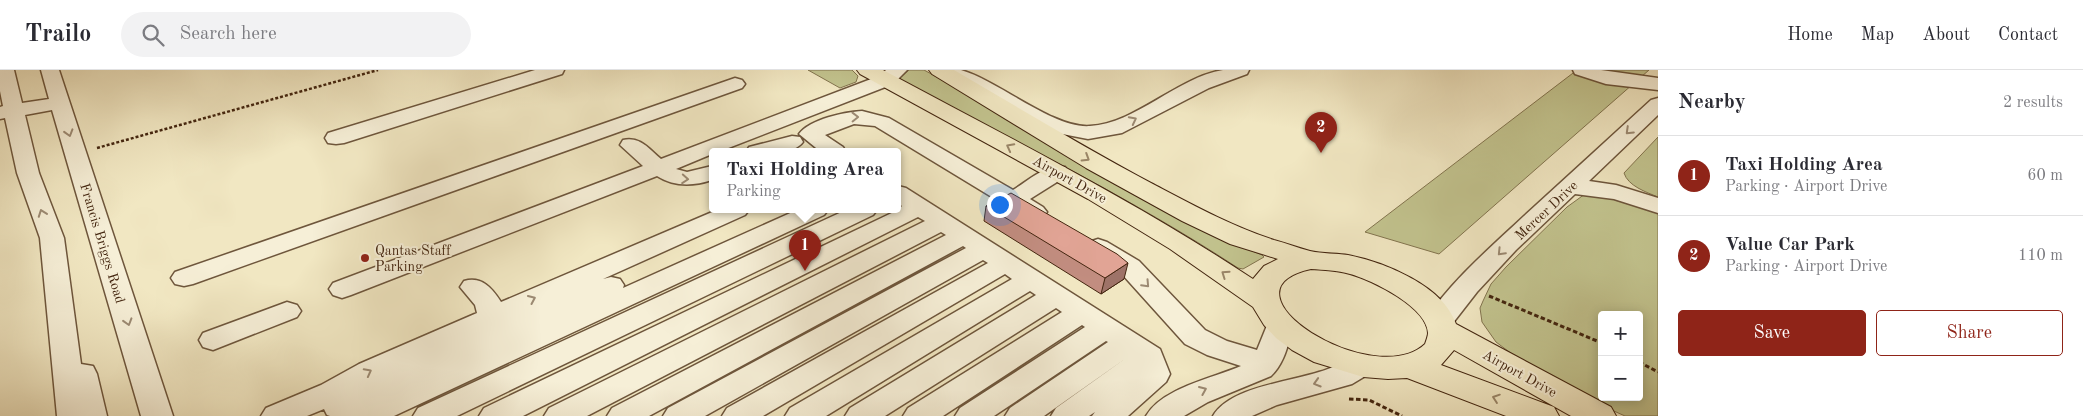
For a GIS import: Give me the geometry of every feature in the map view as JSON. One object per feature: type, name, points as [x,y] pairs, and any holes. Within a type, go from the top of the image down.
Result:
[{"type":"main road","name":"Airport Drive","points":[[939,70],[1102,167],[1191,215],[1240,238],[1311,260]]},
{"type":"main road","name":"Airport Drive","points":[[884,73],[1180,243],[1273,313],[1302,342],[1330,356],[1362,365],[1394,368],[1409,366],[1542,416]]},
{"type":"main road","points":[[1273,313],[1263,290],[1266,280],[1272,272],[1282,266],[1311,260],[1333,261],[1379,274],[1401,284],[1419,298],[1441,325],[1443,339],[1433,356],[1409,366]]},
{"type":"main road","name":"Airport Drive","points":[[1441,325],[1599,416]]},
{"type":"street","points":[[5,70],[7,112],[52,238],[91,416]]},
{"type":"street","name":"Francis Briggs Road","points":[[50,70],[157,416]]},
{"type":"street","points":[[336,138],[555,70]]},
{"type":"street","points":[[944,70],[984,87],[1059,128],[1088,133],[1115,129],[1202,84],[1238,71]]},
{"type":"street","points":[[1582,70],[1606,78],[1658,84]]},
{"type":"street","points":[[342,289],[660,168],[884,73]]},
{"type":"street","points":[[184,278],[735,84]]},
{"type":"street","points":[[7,112],[59,103]]},
{"type":"street","name":"Mercer Drive","points":[[1441,325],[1468,286],[1507,245],[1658,104]]},
{"type":"street","points":[[829,148],[810,134],[844,118],[860,116],[882,122],[1130,267],[1195,337],[1217,348],[1267,363]]},
{"type":"street","points":[[771,148],[792,142]]},
{"type":"street","points":[[631,145],[660,168],[681,180],[698,179],[709,174]]},
{"type":"street","points":[[1600,159],[1619,180],[1634,190],[1658,200]]},
{"type":"street","points":[[1013,200],[1057,172]]},
{"type":"street","points":[[1571,186],[1619,192],[1658,206]]},
{"type":"street","points":[[903,197],[1117,334],[1155,374],[1108,416]]},
{"type":"street","points":[[344,408],[369,371],[730,213]]},
{"type":"street","points":[[344,408],[771,213]]},
{"type":"street","points":[[277,416],[344,408],[809,213]]},
{"type":"street","points":[[429,416],[859,213]]},
{"type":"street","points":[[495,416],[873,213]]},
{"type":"street","points":[[52,238],[72,416]]},
{"type":"street","points":[[560,416],[974,243]]},
{"type":"street","points":[[623,416],[974,243]]},
{"type":"street","points":[[679,416],[974,243]]},
{"type":"street","points":[[738,416],[974,243]]},
{"type":"street","points":[[801,416],[1031,279]]},
{"type":"street","points":[[473,287],[488,302],[491,312],[490,318]]},
{"type":"street","points":[[861,416],[1056,295]]},
{"type":"street","points":[[213,340],[287,311]]},
{"type":"street","points":[[1162,416],[1196,393],[1261,369],[1267,363],[1273,313]]},
{"type":"street","points":[[919,416],[1117,334]]},
{"type":"street","points":[[972,416],[1117,334]]},
{"type":"street","points":[[1021,416],[1117,334]]},
{"type":"street","points":[[1067,416],[1117,334]]},
{"type":"street","points":[[1229,416],[1262,400],[1340,376],[1362,365]]},
{"type":"path","points":[[89,150],[378,70]]},
{"type":"path","points":[[1468,286],[1546,321],[1598,340]]},
{"type":"path","points":[[1643,364],[1658,372]]},
{"type":"path","points":[[1342,399],[1369,400],[1402,416]]},
{"type":"green space","points":[[808,70],[852,70],[858,76],[856,82],[840,88]]},
{"type":"green space","points":[[909,70],[924,70],[1223,239],[1264,257],[1243,269],[1238,268],[1114,194],[902,82],[900,78]]},
{"type":"green space","points":[[1577,70],[1649,70],[1439,254],[1365,232]]},
{"type":"green space","points":[[1658,137],[1658,197],[1633,185],[1624,173]]},
{"type":"green space","points":[[1591,192],[1658,209],[1658,416],[1625,416],[1605,407],[1512,354],[1496,342],[1482,322],[1480,308],[1491,284],[1567,207]]},
{"type":"building","points":[[1011,193],[1117,254],[1128,263],[1105,278],[986,206]]},
{"type":"place","name":"Value Car Park","points":[[1321,153]]},
{"type":"place","name":"Qantas Staff Parking","points":[[365,258]]},
{"type":"place","name":"Taxi Holding Area","points":[[805,271]]}]
